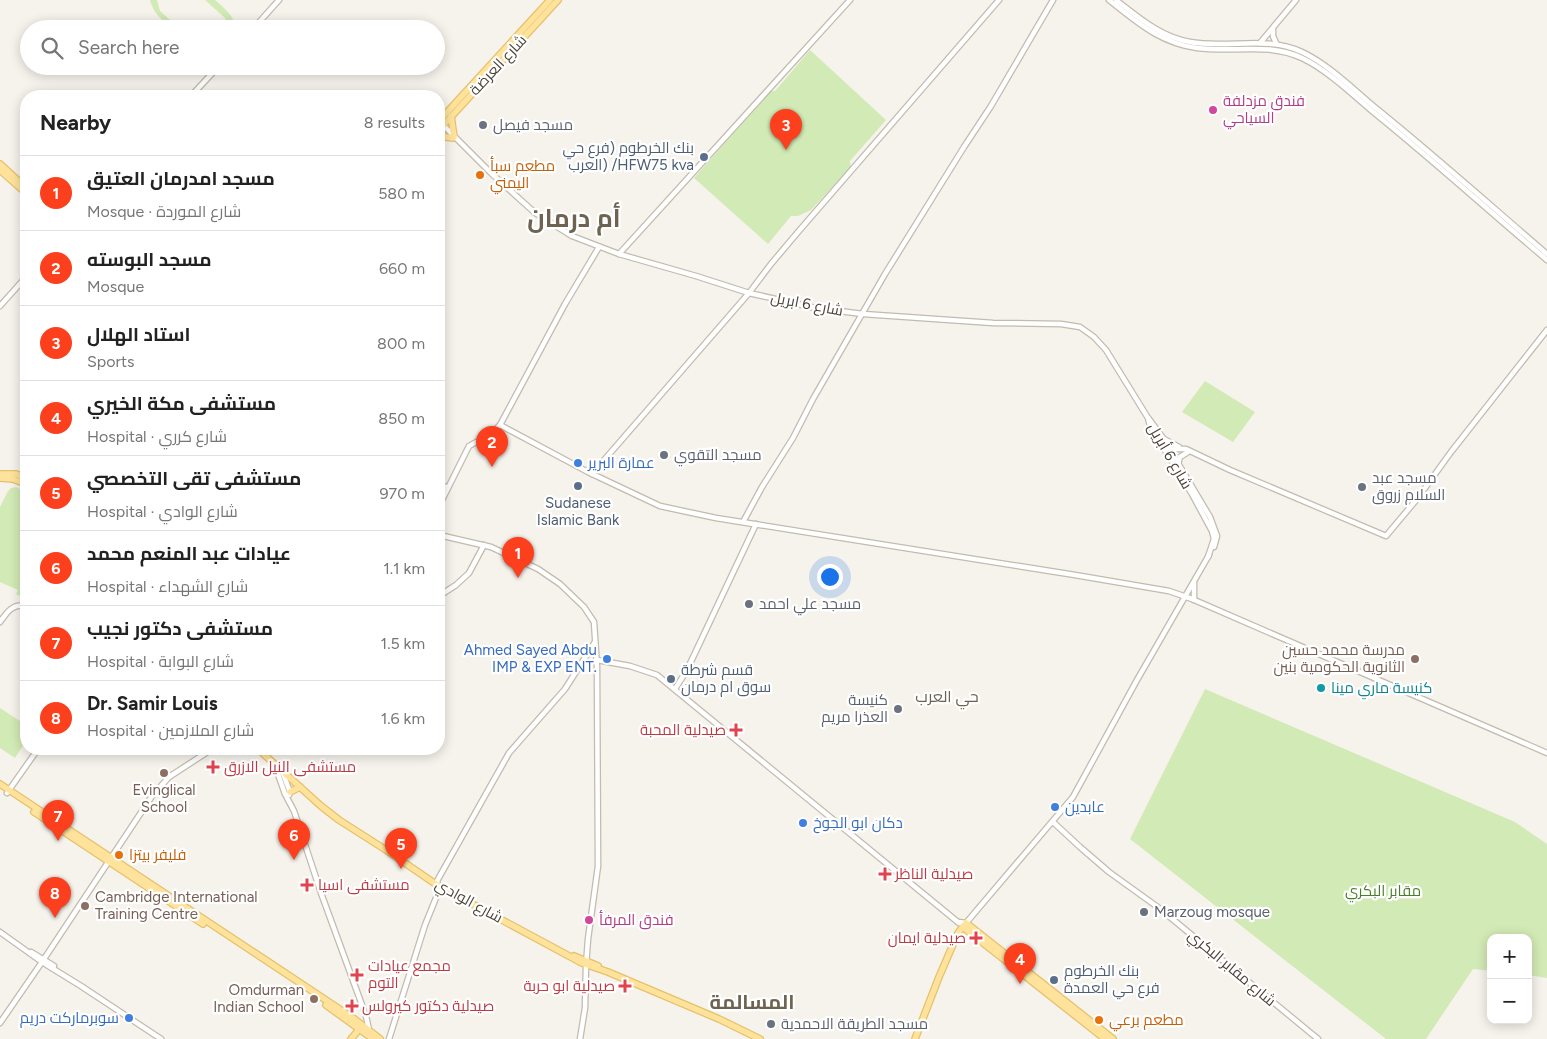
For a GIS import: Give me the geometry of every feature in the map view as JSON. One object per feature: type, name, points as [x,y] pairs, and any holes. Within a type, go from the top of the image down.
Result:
[{"type":"main road","name":"شارع العرضة","points":[[445,120],[550,0]]},
{"type":"main road","name":"شارع العرضة","points":[[445,121],[558,0]]},
{"type":"main road","points":[[445,137],[456,140],[451,116]]},
{"type":"main road","points":[[0,164],[20,184]]},
{"type":"main road","points":[[0,170],[20,185]]},
{"type":"main road","points":[[0,474],[20,476]]},
{"type":"main road","points":[[0,478],[20,482]]},
{"type":"main road","name":"شارع الوادي","points":[[266,755],[320,806],[437,885],[568,954],[719,1019],[760,1039]]},
{"type":"main road","points":[[0,784],[8,792]]},
{"type":"main road","points":[[289,795],[300,787]]},
{"type":"main road","points":[[0,788],[110,859],[359,1026],[368,1035],[380,1039]]},
{"type":"main road","points":[[915,1039],[939,977],[958,933],[964,925]]},
{"type":"main road","points":[[964,925],[1105,1039]]},
{"type":"main road","points":[[964,925],[1113,1039]]},
{"type":"main road","points":[[351,1039],[359,1026]]},
{"type":"street","points":[[261,20],[279,0]]},
{"type":"street","points":[[619,254],[850,0]]},
{"type":"street","points":[[592,474],[999,0]]},
{"type":"street","points":[[743,522],[885,274],[991,106],[1054,0]]},
{"type":"street","points":[[1109,0],[1159,37],[1190,46],[1213,49],[1259,48],[1281,50],[1290,52],[1314,64],[1526,239],[1547,254]]},
{"type":"street","points":[[1116,0],[1135,18],[1166,34],[1191,42],[1224,44],[1276,43],[1298,50],[1317,60],[1406,132],[1547,260]]},
{"type":"street","points":[[1259,48],[1260,42],[1296,0]]},
{"type":"street","points":[[1272,28],[1276,43]]},
{"type":"street","points":[[197,90],[211,75]]},
{"type":"street","name":"شارع 6 ابريل","points":[[445,130],[534,212],[572,236],[619,254],[749,293],[815,308],[863,314],[993,323],[1077,326],[1089,333],[1106,350],[1148,418]]},
{"type":"street","points":[[445,492],[469,446],[491,434],[500,425],[565,304],[599,247]]},
{"type":"street","points":[[0,306],[20,284]]},
{"type":"street","points":[[1163,438],[1190,453],[1386,536],[1417,499],[1451,452],[1547,330]]},
{"type":"street","name":"شارع 6 أبريل","points":[[1148,418],[1163,438],[1212,531],[1213,542],[1208,557]]},
{"type":"street","name":"شارع 6 أبريل","points":[[964,925],[1073,798],[1137,680],[1216,543],[1217,532],[1205,509],[1178,464],[1150,426],[1148,418]]},
{"type":"street","points":[[500,425],[592,474],[663,507],[716,518],[1075,575],[1169,591],[1186,596],[1547,753]]},
{"type":"street","points":[[1169,451],[1182,449]]},
{"type":"street","points":[[1169,451],[1190,453]]},
{"type":"street","points":[[1178,464],[1180,457],[1190,453]]},
{"type":"street","points":[[675,689],[687,670],[756,524]]},
{"type":"street","points":[[445,536],[494,548],[538,569],[560,584],[584,607],[594,622],[597,660],[598,866],[586,962],[585,1008],[580,1039]]},
{"type":"street","points":[[445,592],[469,573],[484,545]]},
{"type":"street","points":[[1194,581],[1194,600]]},
{"type":"street","points":[[0,622],[13,607],[20,605]]},
{"type":"street","points":[[389,1039],[426,923],[438,893],[437,881],[508,753],[565,689],[596,641]]},
{"type":"street","points":[[597,660],[652,672],[964,925]]},
{"type":"street","points":[[8,792],[34,755]]},
{"type":"street","points":[[0,1023],[152,796],[165,780],[202,755]]},
{"type":"street","points":[[273,761],[285,794],[289,795]]},
{"type":"street","points":[[281,768],[321,893],[366,1016],[368,1035]]},
{"type":"street","name":"شارع مقابر البكري","points":[[1053,822],[1080,848],[1166,914],[1318,1039]]},
{"type":"street","points":[[0,932],[161,1039]]},
{"type":"street","points":[[48,953],[51,964]]},
{"type":"street","points":[[43,961],[51,964],[65,975]]},
{"type":"street","points":[[359,1026],[363,1009]]},
{"type":"green space","points":[[150,0],[157,0],[160,11],[170,20],[162,20],[153,9]]},
{"type":"green space","points":[[205,0],[215,0],[226,9],[233,20],[226,20]]},
{"type":"green space","points":[[810,50],[886,120],[850,161],[851,167],[811,210],[798,216],[791,216],[768,244],[694,178],[770,91],[775,91]]},
{"type":"green space","points":[[1205,381],[1255,412],[1233,442],[1182,412]]},
{"type":"green space","points":[[16,487],[20,489],[20,596],[16,594],[18,590],[0,582],[0,507],[11,488]]},
{"type":"green space","name":"مقابر البكري","points":[[1205,689],[1515,822],[1547,844],[1547,978],[1532,976],[1532,934],[1487,934],[1487,971],[1473,969],[1426,1039],[1386,1039],[1130,839]]},
{"type":"green space","points":[[0,708],[20,721],[20,750],[15,758],[0,748]]},
{"type":"place","name":"فندق مزدلفة السياحي","points":[[1213,110]]},
{"type":"place","name":"مسجد فيصل","points":[[483,125]]},
{"type":"place","name":"استاد الهلال","points":[[786,150]]},
{"type":"place","name":"بنك الخرطوم (فرع حي العرب) /HFW75 kva","points":[[704,157]]},
{"type":"place","name":"مطعم سبأ اليمني","points":[[480,175]]},
{"type":"place","name":"مسجد التقوي","points":[[664,455]]},
{"type":"place","name":"عمارة البرير","points":[[578,463]]},
{"type":"place","name":"مسجد البوسته","points":[[492,467]]},
{"type":"place","name":"Sudanese Islamic Bank","points":[[578,486]]},
{"type":"place","name":"مسجد عبد السلام زروق","points":[[1362,487]]},
{"type":"place","name":"مسجد امدرمان العتيق","points":[[518,578]]},
{"type":"place","name":"مسجد علي احمد","points":[[749,604]]},
{"type":"place","name":"Ahmed Sayed Abdu IMP & EXP ENT.","points":[[607,659]]},
{"type":"place","name":"مدرسة محمد حسين الثانوية الحكومية بنين","points":[[1415,659]]},
{"type":"place","name":"قسم شرطة سوق ام درمان","points":[[671,679]]},
{"type":"place","name":"كنيسة ماري مينا","points":[[1321,688]]},
{"type":"place","name":"كنيسة العذرا مريم","points":[[898,709]]},
{"type":"place","name":"صيدلية المحبة","points":[[736,730]]},
{"type":"place","name":"مستشفى النيل الازرق","points":[[213,767]]},
{"type":"place","name":"Evinglical School","points":[[164,773]]},
{"type":"place","name":"عابدين","points":[[1055,807]]},
{"type":"place","name":"دكان ابو الجوخ","points":[[803,823]]},
{"type":"place","name":"مستشفى دكتور نجيب","points":[[58,841]]},
{"type":"place","name":"فليفر بيتزا","points":[[119,855]]},
{"type":"place","name":"عيادات عبد المنعم محمد","points":[[294,860]]},
{"type":"place","name":"مستشفى تقى التخصصي","points":[[401,869]]},
{"type":"place","name":"صيدلية الناظر","points":[[885,874]]},
{"type":"place","name":"مستشفى اسيا","points":[[307,885]]},
{"type":"place","name":"Cambridge International Training Centre","points":[[85,906]]},
{"type":"place","name":"Marzoug mosque","points":[[1144,912]]},
{"type":"place","name":"Dr. Samir Louis","points":[[55,918]]},
{"type":"place","name":"فندق المرفأ","points":[[589,920]]},
{"type":"place","name":"صيدلية ايمان","points":[[976,938]]},
{"type":"place","name":"مجمع عيادات التوم","points":[[357,975]]},
{"type":"place","name":"بنك الخرطوم فرع حي العمدة","points":[[1054,980]]},
{"type":"place","name":"مستشفى مكة الخيري","points":[[1020,984]]},
{"type":"place","name":"صيدلية ابو حربة","points":[[625,986]]},
{"type":"place","name":"Omdurman Indian School","points":[[314,999]]},
{"type":"place","name":"صيدلية دكتور كيرولس","points":[[352,1006]]},
{"type":"place","name":"سوبرماركت دريم","points":[[129,1018]]},
{"type":"place","name":"مطعم برعي","points":[[1099,1020]]},
{"type":"place","name":"مسجد الطريقة الاحمدية","points":[[771,1024]]},
{"type":"district","name":"أم درمان","points":[[574,218]]},
{"type":"district","name":"حي العرب","points":[[947,696]]},
{"type":"district","name":"المسالمة","points":[[752,1002]]}]
